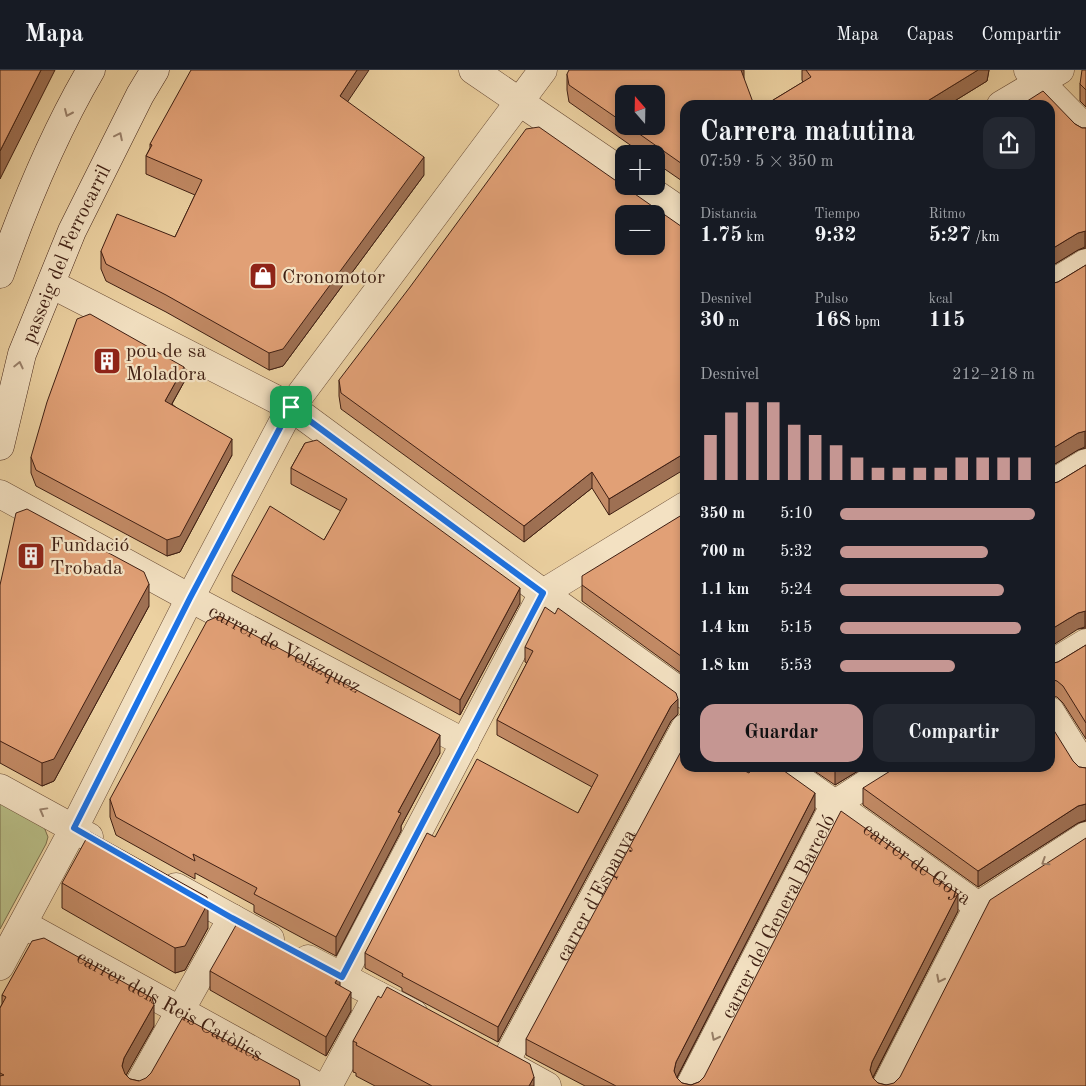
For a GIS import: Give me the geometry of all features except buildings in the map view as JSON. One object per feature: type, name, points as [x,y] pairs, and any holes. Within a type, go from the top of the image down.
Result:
[{"type":"street","points":[[2,259],[70,107],[91,70]]},
{"type":"street","name":"passeig del Ferrocarril","points":[[0,446],[22,354],[72,231],[140,95],[155,70]]},
{"type":"street","points":[[473,70],[615,166]]},
{"type":"street","points":[[0,966],[74,828],[190,598],[291,407],[543,70]]},
{"type":"street","points":[[1008,100],[1042,74],[1086,129]]},
{"type":"street","points":[[657,195],[680,211]]},
{"type":"street","points":[[1055,282],[1086,263]]},
{"type":"street","points":[[51,284],[291,407],[680,691]]},
{"type":"street","points":[[1055,482],[1086,463]]},
{"type":"street","name":"carrer de Velázquez","points":[[0,494],[190,598],[465,743]]},
{"type":"street","points":[[342,977],[543,593],[680,509]]},
{"type":"street","points":[[1055,662],[1086,643]]},
{"type":"street","points":[[1055,719],[1086,769]]},
{"type":"street","name":"carrer d'Espanya","points":[[505,1062],[680,737]]},
{"type":"street","name":"carrer de Goya","points":[[790,772],[978,906]]},
{"type":"street","name":"carrer del General Barceló","points":[[690,1086],[835,804],[885,772]]},
{"type":"street","points":[[0,788],[107,847]]},
{"type":"street","points":[[886,1086],[978,906],[1086,836]]},
{"type":"street","points":[[157,876],[377,996],[437,1026]]},
{"type":"street","points":[[138,1086],[232,918]]},
{"type":"street","name":"carrer dels Reis Catòlics","points":[[23,924],[317,1086]]},
{"type":"street","points":[[328,1086],[377,996]]},
{"type":"street","points":[[479,1049],[547,1086]]},
{"type":"green space","points":[[0,802],[44,827],[48,837],[0,929]]},
{"type":"place","name":"Cronomotor","points":[[263,276]]},
{"type":"place","name":"pou de sa Moladora","points":[[107,361]]},
{"type":"place","name":"Fundació Trobada","points":[[31,556]]},
{"type":"route","points":[[291,407],[543,593],[342,977],[232,918],[74,828],[190,598],[291,407]]}]
